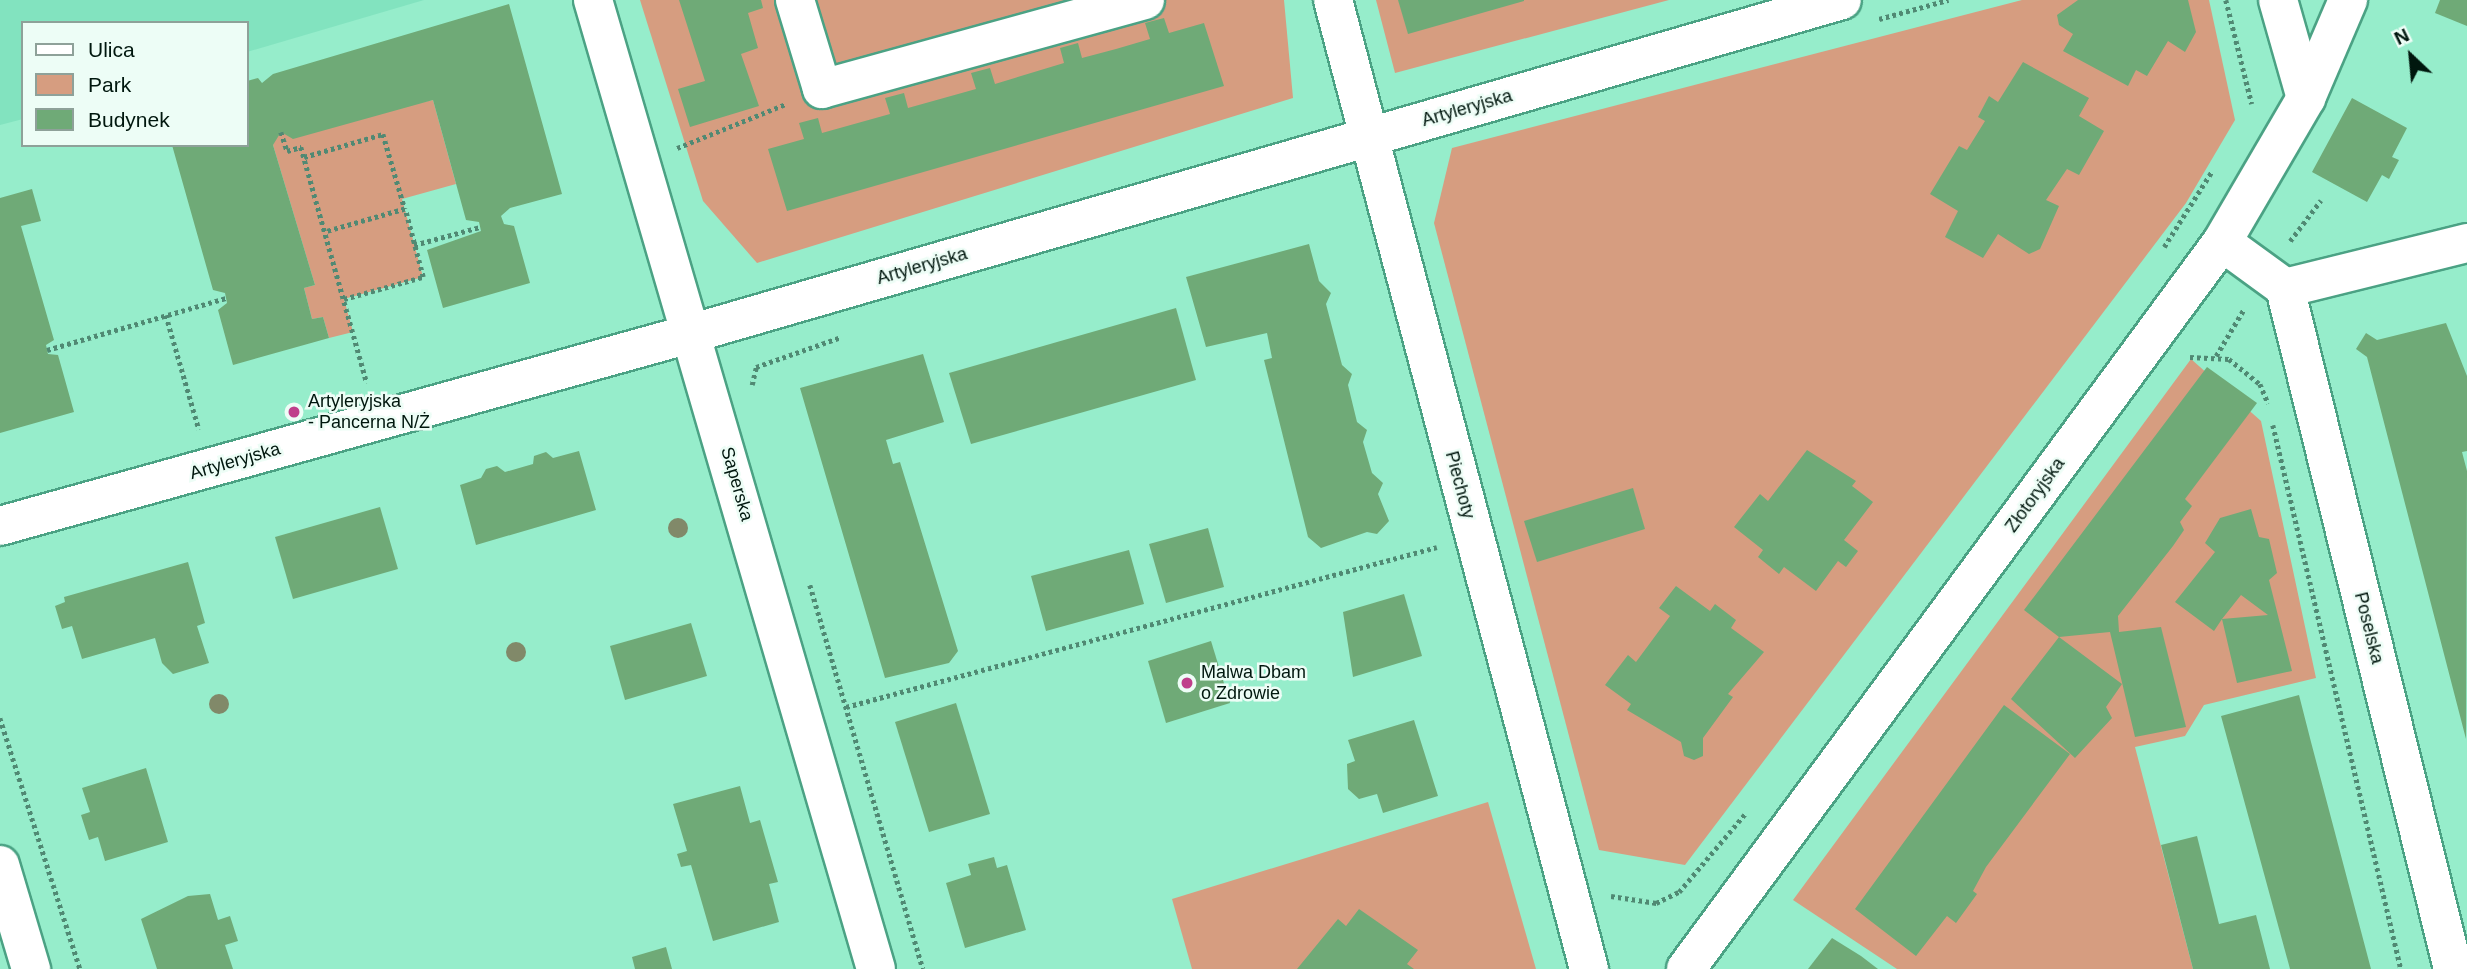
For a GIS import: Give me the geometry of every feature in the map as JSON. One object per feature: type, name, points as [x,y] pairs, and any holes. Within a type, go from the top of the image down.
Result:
[{"type":"street","name":"Saperska","points":[[593,0],[693,333],[876,969]]},
{"type":"street","points":[[795,0],[822,89],[1145,0]]},
{"type":"street","name":"Piechoty","points":[[1333,0],[1589,969]]},
{"type":"street","points":[[2278,0],[2306,98]]},
{"type":"street","name":"Złotoryjska","points":[[1686,969],[2222,242],[2306,98],[2348,0]]},
{"type":"street","name":"Artyleryjska","points":[[0,526],[693,333],[1369,136],[1842,7]]},
{"type":"street","points":[[2222,242],[2285,288],[2467,243]]},
{"type":"street","name":"Poselska","points":[[2285,288],[2453,969]]},
{"type":"street","points":[[0,865],[31,969]]},
{"type":"path","points":[[1842,7],[1948,0]]},
{"type":"path","points":[[2226,0],[2251,109]]},
{"type":"path","points":[[640,162],[822,89]]},
{"type":"path","points":[[281,132],[287,151],[301,147],[370,391]]},
{"type":"path","points":[[304,157],[383,134],[405,209],[423,277],[344,299]]},
{"type":"path","points":[[2157,257],[2215,166]]},
{"type":"path","points":[[325,232],[405,209]]},
{"type":"path","points":[[414,245],[480,227]]},
{"type":"path","points":[[47,350],[226,298]]},
{"type":"path","points":[[166,315],[201,435]]},
{"type":"path","points":[[754,394],[751,381],[755,367],[854,333]]},
{"type":"path","points":[[2216,356],[2251,375],[2267,401],[2401,969]]},
{"type":"path","points":[[846,707],[1444,545]]},
{"type":"path","points":[[808,577],[923,969]]},
{"type":"path","points":[[0,718],[80,969]]},
{"type":"path","points":[[1602,892],[1636,903],[1656,902],[1679,892],[1752,806]]},
{"type":"shaded area","points":[[0,0],[424,0],[248,52],[248,21],[21,21],[21,120],[0,125]]},
{"type":"green space","points":[[640,0],[1284,0],[1293,98],[757,263],[703,201]]},
{"type":"green space","points":[[1376,0],[1669,0],[1395,73]]},
{"type":"green space","points":[[2022,0],[2209,0],[2235,120],[2186,203],[1685,865],[1599,850],[1434,223],[1452,148]]},
{"type":"green space","points":[[433,100],[456,184],[402,199],[423,277],[344,299],[353,332],[329,338],[323,317],[312,319],[304,288],[315,285],[273,145],[276,134]]},
{"type":"green space","points":[[2191,359],[2261,421],[2316,678],[2204,705],[2185,736],[2135,747],[2193,969],[1897,969],[1793,900]]},
{"type":"green space","points":[[1488,802],[1536,969],[1192,969],[1172,899]]},
{"type":"building","points":[[679,0],[761,0],[763,8],[748,13],[758,48],[741,54],[759,106],[690,127],[678,89],[705,81]]},
{"type":"building","points":[[1398,0],[1524,0],[1524,1],[1408,34]]},
{"type":"building","points":[[2078,0],[2188,0],[2196,32],[2185,52],[2168,41],[2147,76],[2136,70],[2128,86],[2063,51],[2073,34],[2059,25],[2057,15]]},
{"type":"building","points":[[2440,0],[2467,0],[2467,26],[2435,13]]},
{"type":"building","points":[[509,4],[562,194],[510,208],[501,216],[504,224],[514,226],[530,283],[443,308],[427,250],[481,231],[479,222],[466,220],[433,100],[293,139],[281,132],[273,145],[315,285],[304,288],[312,319],[323,317],[329,338],[233,365],[218,310],[227,303],[225,293],[213,290],[173,147],[248,147],[248,81],[258,78],[262,83],[273,74]]},
{"type":"building","points":[[1164,18],[1169,33],[1204,23],[1224,86],[787,211],[768,149],[804,139],[799,123],[818,118],[822,133],[890,114],[885,98],[904,93],[908,108],[976,89],[971,73],[990,68],[995,84],[1064,63],[1060,48],[1078,43],[1082,58],[1150,39],[1145,23]]},
{"type":"building","points":[[2023,62],[2089,98],[2079,116],[2104,131],[2079,175],[2067,169],[2046,200],[2059,206],[2040,249],[2029,254],[1998,234],[1983,258],[1945,237],[1958,211],[1930,194],[1959,146],[1967,150],[1985,121],[1978,117],[1989,96],[1998,102]]},
{"type":"building","points":[[2352,98],[2407,128],[2392,157],[2399,160],[2389,179],[2382,175],[2367,202],[2312,172]]},
{"type":"building","points":[[32,189],[41,221],[21,226],[54,340],[46,345],[48,354],[58,355],[74,412],[0,433],[0,198]]},
{"type":"building","points":[[1309,244],[1319,281],[1331,293],[1326,304],[1342,365],[1352,374],[1348,385],[1357,422],[1367,430],[1363,442],[1372,473],[1383,483],[1378,494],[1389,521],[1377,534],[1367,532],[1321,548],[1308,537],[1264,360],[1272,358],[1267,333],[1206,347],[1186,277]]},
{"type":"building","points":[[1176,308],[1196,380],[971,444],[949,373]]},
{"type":"building","points":[[2446,323],[2467,376],[2467,451],[2462,452],[2467,471],[2466,739],[2367,357],[2356,349],[2366,333],[2377,340]]},
{"type":"building","points":[[923,354],[944,422],[886,440],[893,464],[900,462],[958,651],[949,663],[885,678],[800,388]]},
{"type":"building","points":[[2207,367],[2257,403],[2185,499],[2192,506],[2180,522],[2184,530],[2118,616],[2119,632],[2161,627],[2186,727],[2135,737],[2110,632],[2059,637],[2024,610]]},
{"type":"building","points":[[1807,450],[1856,481],[1852,486],[1873,502],[1844,540],[1858,551],[1846,567],[1838,561],[1816,591],[1784,567],[1779,574],[1758,557],[1763,550],[1734,527],[1760,494],[1768,501]]},
{"type":"building","points":[[579,451],[596,510],[476,545],[460,485],[481,478],[486,469],[497,466],[505,472],[533,464],[534,456],[546,452],[553,458]]},
{"type":"building","points":[[1633,488],[1645,529],[1537,562],[1524,521]]},
{"type":"building","points":[[380,507],[398,569],[293,599],[275,537]]},
{"type":"building","points":[[2251,509],[2259,537],[2269,539],[2277,573],[2269,580],[2292,671],[2237,683],[2222,619],[2214,631],[2175,602],[2215,552],[2205,543],[2220,518]],"holes":[[[2241,595],[2268,615],[2222,619]]]},
{"type":"building","points":[[1208,528],[1224,587],[1166,603],[1149,544]]},
{"type":"building","points":[[1129,550],[1144,604],[1046,631],[1031,576]]},
{"type":"building","points":[[188,562],[205,623],[197,626],[209,663],[173,674],[162,663],[155,638],[82,659],[72,626],[62,629],[55,606],[65,602],[64,597]]},
{"type":"building","points":[[1676,586],[1710,611],[1715,604],[1736,620],[1731,628],[1764,652],[1728,694],[1733,697],[1703,738],[1703,756],[1694,760],[1684,756],[1681,742],[1627,710],[1631,704],[1605,685],[1628,655],[1636,662],[1670,616],[1659,608]]},
{"type":"building","points":[[1404,594],[1422,656],[1353,677],[1343,612]]},
{"type":"building","points":[[691,623],[707,676],[625,700],[610,646]]},
{"type":"building","points":[[2059,637],[2122,684],[2106,707],[2112,718],[2075,758],[2011,699]]},
{"type":"building","points":[[1211,641],[1230,703],[1166,723],[1148,661]]},
{"type":"building","points":[[2299,695],[2371,969],[2290,969],[2221,716]]},
{"type":"building","points":[[956,703],[990,814],[929,832],[895,722]]},
{"type":"building","points":[[2004,705],[2070,754],[1986,867],[1973,891],[1977,894],[1956,923],[1947,916],[1916,956],[1855,909]]},
{"type":"building","points":[[1414,720],[1438,796],[1383,813],[1377,794],[1359,799],[1348,789],[1347,764],[1355,761],[1348,740]]},
{"type":"building","points":[[146,768],[168,842],[105,861],[98,837],[89,840],[81,815],[90,812],[82,788]]},
{"type":"building","points":[[740,786],[750,823],[760,820],[778,882],[769,884],[779,922],[713,941],[691,865],[681,867],[677,854],[687,851],[673,804]]},
{"type":"building","points":[[2197,836],[2219,924],[2256,915],[2270,969],[2193,969],[2161,845]]},
{"type":"building","points":[[994,857],[997,868],[1007,865],[1026,930],[965,948],[946,883],[971,875],[968,864]]},
{"type":"building","points":[[210,894],[218,920],[230,916],[238,941],[225,945],[233,969],[157,969],[141,919],[188,896]]},
{"type":"building","points":[[1359,909],[1418,950],[1407,964],[1414,969],[1297,969],[1338,919],[1346,926]]},
{"type":"building","points":[[1832,938],[1861,956],[1878,969],[1808,969]]},
{"type":"building","points":[[666,947],[672,969],[635,969],[632,957]]},
{"type":"place","name":"Artyleryjska - Pancerna N/Ż","points":[[294,412]]},
{"type":"place","name":"Malwa Dbam o Zdrowie","points":[[1187,683]]}]
